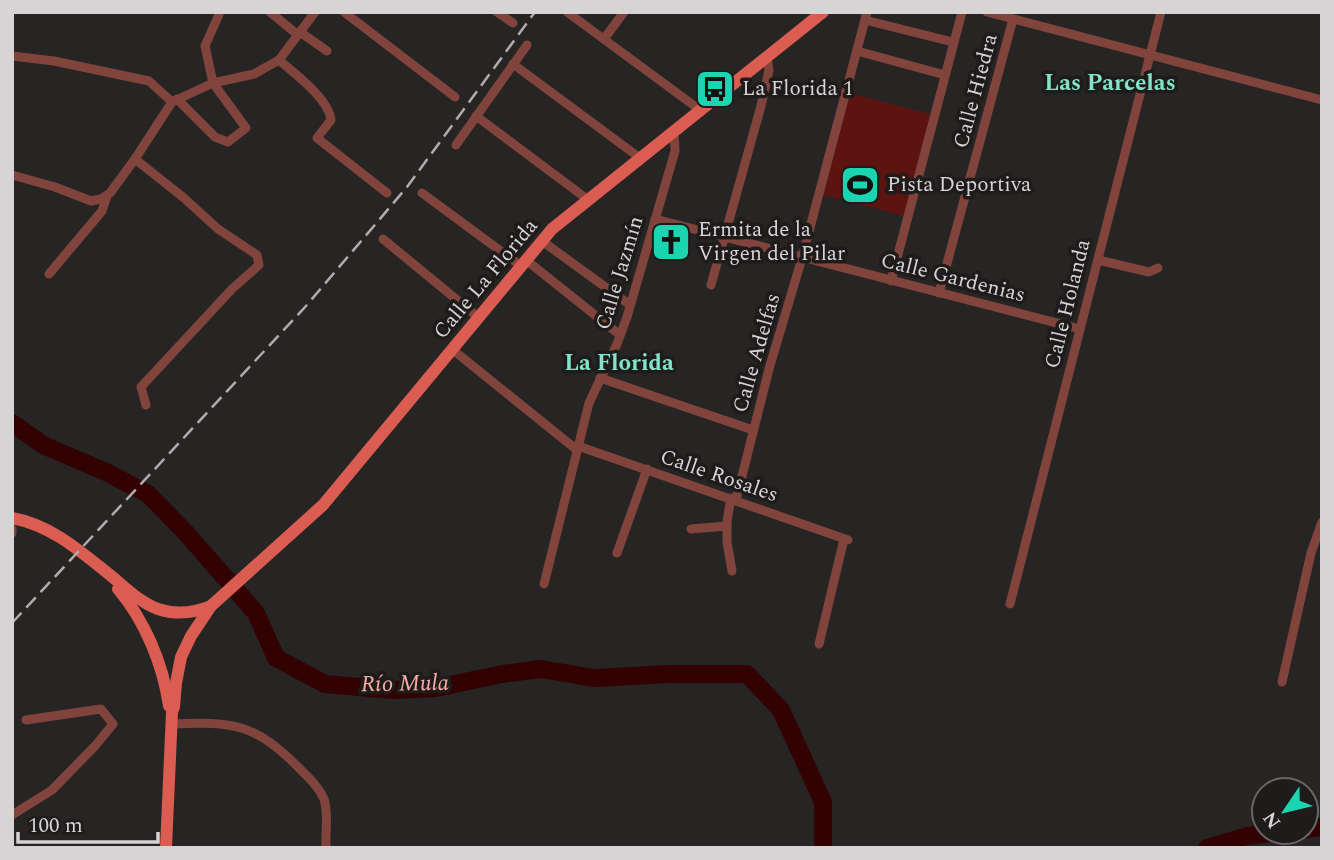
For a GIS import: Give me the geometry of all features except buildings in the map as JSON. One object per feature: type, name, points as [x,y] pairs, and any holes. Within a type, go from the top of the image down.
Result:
[{"type":"main road","name":"Calle La Florida","points":[[172,718],[178,667],[189,641],[211,606],[323,505],[552,229],[823,12]]},
{"type":"main road","points":[[12,518],[49,530],[158,609],[188,614],[211,606]]},
{"type":"main road","points":[[97,566],[144,625],[160,666],[172,718],[166,848]]},
{"type":"main road","points":[[172,612],[187,619],[191,630],[189,641],[182,650],[172,655],[160,653],[150,641],[148,625],[155,616],[172,612]]},
{"type":"street","points":[[12,56],[54,61],[149,81],[215,137],[228,142],[246,128],[213,83],[205,46],[220,12]]},
{"type":"street","points":[[270,12],[327,51]]},
{"type":"street","points":[[12,175],[92,201],[107,196],[175,101],[213,83],[254,74],[279,60],[315,12]]},
{"type":"street","points":[[344,12],[455,97]]},
{"type":"street","points":[[497,12],[513,23]]},
{"type":"street","points":[[567,12],[700,110]]},
{"type":"street","points":[[604,39],[624,12]]},
{"type":"street","points":[[891,281],[962,12]]},
{"type":"street","points":[[987,12],[1322,100]]},
{"type":"street","name":"Calle Holanda","points":[[1010,604],[1161,12]]},
{"type":"street","points":[[866,16],[953,42]]},
{"type":"street","name":"Calle Adelfas","points":[[733,571],[727,542],[727,526],[866,16]]},
{"type":"street","name":"Calle Hiedra","points":[[939,293],[1013,19]]},
{"type":"street","points":[[456,145],[527,45]]},
{"type":"street","points":[[857,51],[945,75]]},
{"type":"street","points":[[711,285],[769,71],[767,57]]},
{"type":"street","points":[[279,60],[308,85],[330,113],[331,120],[317,138],[387,193]]},
{"type":"street","points":[[513,64],[640,158]]},
{"type":"street","points":[[476,116],[587,200]]},
{"type":"street","name":"Calle Jazmín","points":[[544,584],[589,403],[620,335],[630,305],[675,151],[674,131]]},
{"type":"street","points":[[135,159],[218,229],[257,254],[260,265],[224,298],[141,387],[146,405]]},
{"type":"street","points":[[422,193],[524,263],[620,335]]},
{"type":"street","points":[[49,274],[103,211],[107,196]]},
{"type":"street","name":"Calle Gardenias","points":[[655,219],[1080,329]]},
{"type":"street","points":[[383,239],[479,318]]},
{"type":"street","points":[[542,241],[630,305]]},
{"type":"street","points":[[1098,260],[1149,272],[1158,268]]},
{"type":"street","name":"Calle Rosales","points":[[453,350],[578,448],[846,539],[818,644]]},
{"type":"street","points":[[600,378],[753,430]]},
{"type":"street","points":[[617,553],[647,470]]},
{"type":"street","points":[[1282,682],[1311,553],[1322,522]]},
{"type":"street","points":[[691,529],[727,526]]},
{"type":"street","points":[[12,815],[52,790],[96,746],[113,724],[100,709],[26,720]]},
{"type":"street","points":[[172,718],[236,726],[260,735],[283,753],[313,782],[324,799],[326,848]]},
{"type":"shaded area","points":[[846,92],[934,115],[908,217],[820,194]]},
{"type":"waterway","name":"Río Mula","points":[[12,423],[45,446],[106,472],[148,494],[256,613],[276,658],[325,684],[393,690],[436,688],[541,669],[594,678],[747,674],[781,710],[823,802],[823,848]]},
{"type":"waterway","name":"Río Mula","points":[[1207,848],[1250,836]]},
{"type":"railway","points":[[12,623],[306,306],[407,187],[535,12]]},
{"type":"place","name":"La Florida 1","points":[[715,89]]},
{"type":"place","name":"Pista Deportiva","points":[[860,185]]},
{"type":"place","name":"Ermita de la Virgen del Pilar","points":[[671,242]]},
{"type":"district","name":"Las Parcelas","points":[[1110,83]]},
{"type":"district","name":"La Florida","points":[[619,363]]}]
